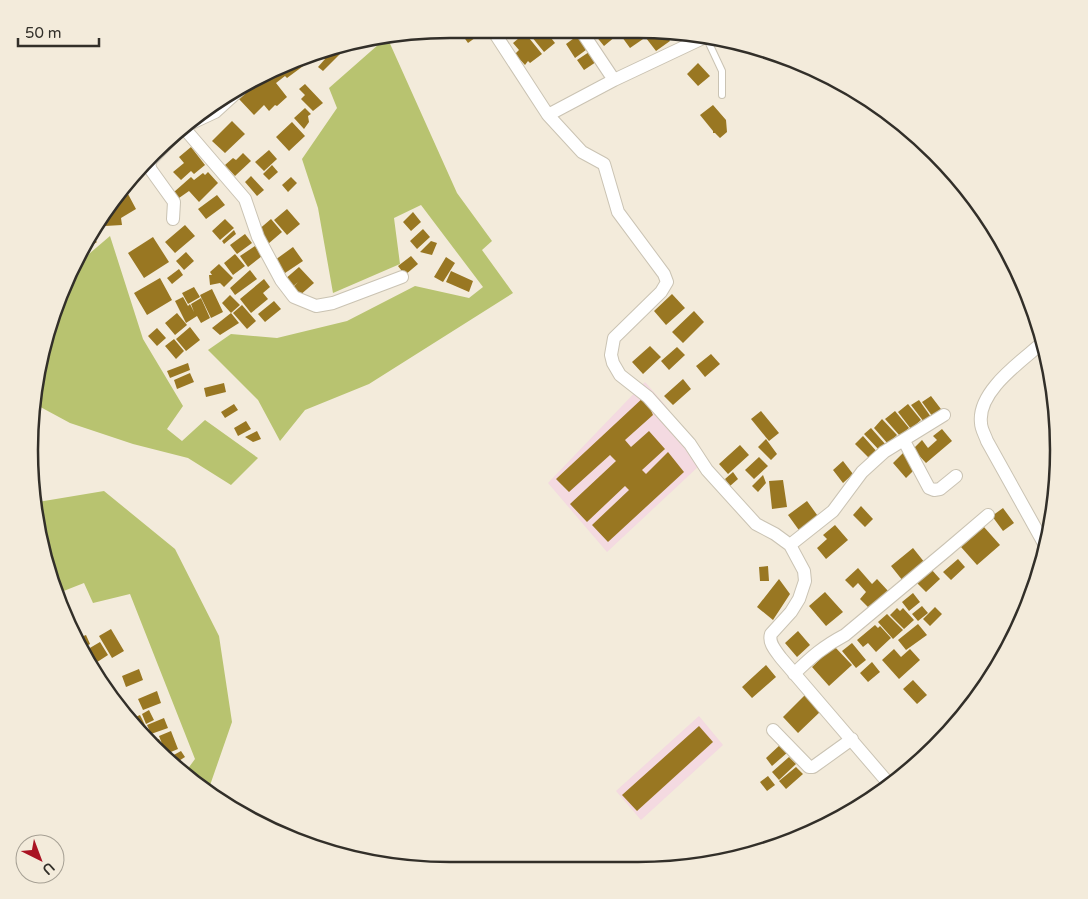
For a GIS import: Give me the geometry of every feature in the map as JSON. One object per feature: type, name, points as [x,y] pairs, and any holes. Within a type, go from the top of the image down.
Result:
[{"type":"street","points":[[498,38],[548,115],[582,152],[604,164],[618,212],[664,274],[667,282],[661,292],[614,338],[612,355],[616,369],[624,378],[648,397],[690,444],[707,470],[756,524],[790,545],[804,571],[805,581],[799,599],[791,612],[769,638],[781,658],[794,674],[885,779]]},
{"type":"street","points":[[586,38],[614,80]]},
{"type":"street","points":[[548,115],[614,80],[698,42]]},
{"type":"street","points":[[188,132],[245,199],[258,237],[281,280],[294,297],[316,306],[333,303],[402,277]]},
{"type":"street","points":[[150,167],[174,202],[173,219]]},
{"type":"street","points":[[1037,348],[992,388],[983,402],[980,422],[987,441],[1041,538]]},
{"type":"street","points":[[790,545],[832,511],[862,472],[884,452],[944,415]]},
{"type":"street","points":[[904,440],[930,488],[934,490],[940,488],[956,476]]},
{"type":"street","points":[[794,674],[827,644],[852,629],[988,515]]},
{"type":"street","points":[[773,730],[809,767],[812,767],[852,739]]},
{"type":"lane","points":[[707,43],[722,70],[722,95]]},
{"type":"shaded area","points":[[645,382],[666,406],[700,465],[607,552],[548,483]]},
{"type":"shaded area","points":[[699,716],[723,745],[641,820],[616,791]]},
{"type":"green space","points":[[389,42],[457,193],[492,241],[482,250],[513,293],[369,384],[305,410],[280,441],[258,400],[208,350],[231,334],[277,338],[347,321],[415,286],[469,298],[483,287],[421,205],[394,218],[400,264],[333,293],[318,208],[302,159],[337,108],[329,88],[380,43]]},
{"type":"green space","points":[[110,236],[143,339],[183,406],[167,429],[182,441],[205,420],[258,458],[231,485],[188,458],[133,444],[70,423],[40,407],[45,369],[59,317],[85,257]]},
{"type":"green space","points":[[104,491],[175,549],[219,636],[232,722],[210,784],[189,768],[195,759],[130,594],[93,603],[84,583],[63,591],[45,530],[41,502]]},
{"type":"building","points":[[464,38],[475,38],[468,43]]},
{"type":"building","points":[[519,38],[529,38],[542,54],[530,63],[528,61],[525,65],[515,54],[519,50],[513,43]]},
{"type":"building","points":[[533,38],[551,38],[555,43],[544,52]]},
{"type":"building","points":[[574,38],[584,38],[590,47],[575,58],[566,44]]},
{"type":"building","points":[[597,38],[614,38],[604,46]]},
{"type":"building","points":[[623,38],[645,38],[630,48]]},
{"type":"building","points":[[646,38],[668,38],[670,41],[656,51]]},
{"type":"building","points":[[592,50],[599,60],[584,70],[577,60]]},
{"type":"building","points":[[340,54],[323,71],[318,67],[325,59],[323,57]]},
{"type":"building","points":[[308,63],[287,78],[285,76],[276,83],[287,97],[269,111],[264,105],[254,115],[238,98],[243,93],[267,80]]},
{"type":"building","points":[[698,63],[710,76],[698,86],[687,74]]},
{"type":"building","points":[[305,84],[323,103],[313,111],[301,99],[305,95],[299,89]]},
{"type":"building","points":[[713,105],[726,120],[727,132],[720,138],[713,133],[700,115]]},
{"type":"building","points":[[305,108],[311,114],[308,116],[309,122],[304,129],[294,118]]},
{"type":"building","points":[[232,121],[245,134],[225,153],[212,141]]},
{"type":"building","points":[[292,122],[305,136],[289,151],[276,137]]},
{"type":"building","points":[[191,147],[205,165],[194,174],[191,171],[181,180],[173,172],[184,163],[179,157]]},
{"type":"building","points":[[269,150],[277,159],[264,171],[255,162]]},
{"type":"building","points":[[243,153],[251,161],[235,176],[225,165],[233,158],[236,160]]},
{"type":"building","points":[[272,165],[278,172],[269,180],[263,174]]},
{"type":"building","points":[[208,172],[218,183],[199,202],[189,191],[179,198],[174,192],[191,177],[194,180],[203,173],[205,175]]},
{"type":"building","points":[[251,176],[264,190],[257,196],[245,182]]},
{"type":"building","points":[[291,177],[297,183],[288,192],[282,185]]},
{"type":"building","points":[[127,194],[136,209],[121,218],[122,225],[105,226],[107,221]]},
{"type":"building","points":[[217,195],[225,205],[206,219],[198,209]]},
{"type":"building","points":[[287,209],[300,224],[287,235],[274,220]]},
{"type":"building","points":[[413,212],[421,222],[411,231],[403,222]]},
{"type":"building","points":[[225,219],[234,228],[220,240],[212,231]]},
{"type":"building","points":[[271,219],[282,232],[268,244],[257,231]]},
{"type":"building","points":[[185,225],[195,236],[175,253],[165,242]]},
{"type":"building","points":[[423,229],[430,237],[417,249],[410,241]]},
{"type":"building","points":[[234,230],[236,234],[224,244],[222,241]]},
{"type":"building","points":[[245,234],[252,243],[237,254],[230,245]]},
{"type":"building","points":[[153,237],[169,262],[144,278],[128,253]]},
{"type":"building","points":[[431,241],[437,243],[432,255],[420,252]]},
{"type":"building","points":[[255,246],[262,256],[248,267],[240,256]]},
{"type":"building","points":[[293,247],[303,261],[285,273],[275,260]]},
{"type":"building","points":[[186,252],[194,261],[184,270],[176,261]]},
{"type":"building","points":[[235,254],[245,266],[233,275],[224,263]]},
{"type":"building","points":[[411,256],[418,264],[405,275],[398,266]]},
{"type":"building","points":[[446,257],[455,263],[443,282],[434,277]]},
{"type":"building","points":[[219,264],[233,278],[224,287],[220,283],[210,285],[209,275],[212,275],[210,272]]},
{"type":"building","points":[[299,267],[314,283],[299,296],[292,288],[298,282],[291,288],[284,280]]},
{"type":"building","points":[[179,269],[183,275],[172,284],[167,278]]},
{"type":"building","points":[[250,270],[257,279],[235,295],[230,288]]},
{"type":"building","points":[[451,271],[473,281],[469,292],[446,282]]},
{"type":"building","points":[[160,278],[172,300],[147,315],[134,293]]},
{"type":"building","points":[[264,279],[270,287],[263,293],[268,299],[251,313],[240,299]]},
{"type":"building","points":[[194,287],[200,297],[188,304],[182,293]]},
{"type":"building","points":[[212,289],[223,312],[211,318],[200,295]]},
{"type":"building","points":[[672,294],[685,308],[666,325],[654,311]]},
{"type":"building","points":[[230,295],[240,305],[231,313],[222,303]]},
{"type":"building","points":[[183,297],[188,306],[190,304],[194,312],[191,304],[201,298],[210,318],[201,323],[197,316],[186,323],[175,301]]},
{"type":"building","points":[[274,301],[281,309],[265,322],[258,314]]},
{"type":"building","points":[[242,305],[256,321],[247,329],[233,313]]},
{"type":"building","points":[[694,311],[704,322],[683,343],[672,332]]},
{"type":"building","points":[[177,313],[187,325],[175,335],[165,323]]},
{"type":"building","points":[[231,313],[239,323],[220,335],[212,328]]},
{"type":"building","points":[[190,327],[200,340],[186,351],[176,339]]},
{"type":"building","points":[[157,328],[166,338],[157,346],[148,336]]},
{"type":"building","points":[[174,339],[184,351],[176,359],[165,346]]},
{"type":"building","points":[[650,346],[661,357],[643,374],[632,362]]},
{"type":"building","points":[[677,347],[685,355],[669,370],[661,361]]},
{"type":"building","points":[[711,354],[720,364],[705,377],[696,366]]},
{"type":"building","points":[[188,363],[190,370],[170,378],[167,371]]},
{"type":"building","points":[[190,373],[194,382],[177,389],[174,380]]},
{"type":"building","points":[[683,379],[691,389],[673,405],[664,396]]},
{"type":"building","points":[[224,383],[226,392],[206,397],[204,388]]},
{"type":"building","points":[[645,396],[653,415],[625,440],[631,447],[649,431],[665,449],[642,470],[646,474],[668,452],[684,472],[608,542],[592,525],[629,490],[625,486],[587,522],[570,504],[616,461],[610,455],[569,492],[556,479]]},
{"type":"building","points":[[931,396],[944,413],[935,420],[922,402]]},
{"type":"building","points":[[919,400],[931,417],[924,422],[911,405]]},
{"type":"building","points":[[234,404],[238,410],[225,418],[221,412]]},
{"type":"building","points":[[908,404],[921,420],[911,429],[898,412]]},
{"type":"building","points":[[761,411],[779,433],[769,441],[751,419]]},
{"type":"building","points":[[895,411],[909,428],[900,436],[885,419]]},
{"type":"building","points":[[882,419],[897,435],[888,444],[874,428]]},
{"type":"building","points":[[246,421],[251,429],[238,436],[234,428]]},
{"type":"building","points":[[871,428],[886,445],[880,451],[864,434]]},
{"type":"building","points":[[942,429],[952,441],[926,463],[913,449],[922,440],[928,448],[937,440],[933,436]]},
{"type":"building","points":[[257,431],[261,439],[253,442],[245,437]]},
{"type":"building","points":[[863,436],[878,453],[871,460],[855,444]]},
{"type":"building","points":[[766,439],[777,454],[771,460],[758,447]]},
{"type":"building","points":[[740,445],[749,455],[728,474],[719,464]]},
{"type":"building","points":[[903,453],[916,468],[906,478],[893,463]]},
{"type":"building","points":[[759,457],[768,466],[754,479],[745,470]]},
{"type":"building","points":[[843,461],[853,474],[843,483],[833,470]]},
{"type":"building","points":[[733,472],[738,479],[730,486],[725,479]]},
{"type":"building","points":[[763,475],[766,483],[758,492],[752,486]]},
{"type":"building","points":[[783,480],[787,507],[772,509],[769,481]]},
{"type":"building","points":[[807,501],[820,519],[801,533],[788,515]]},
{"type":"building","points":[[861,506],[873,519],[865,527],[853,515]]},
{"type":"building","points":[[1003,508],[1014,523],[1003,531],[992,516]]},
{"type":"building","points":[[835,525],[848,540],[826,559],[817,548],[827,539],[823,535]]},
{"type":"building","points":[[984,527],[1000,545],[977,565],[961,547]]},
{"type":"building","points":[[913,548],[925,563],[903,581],[891,566]]},
{"type":"building","points":[[958,559],[965,567],[951,580],[943,572]]},
{"type":"building","points":[[768,566],[769,581],[760,581],[759,567]]},
{"type":"building","points":[[858,568],[872,584],[877,579],[889,592],[870,609],[860,599],[866,592],[858,583],[853,588],[845,580]]},
{"type":"building","points":[[931,569],[940,579],[926,592],[916,582]]},
{"type":"building","points":[[779,579],[790,594],[773,620],[757,607]]},
{"type":"building","points":[[825,592],[843,612],[826,626],[809,606]]},
{"type":"building","points":[[913,593],[920,602],[909,611],[902,602]]},
{"type":"building","points":[[922,606],[928,613],[918,621],[912,614]]},
{"type":"building","points":[[935,607],[942,614],[930,626],[923,619]]},
{"type":"building","points":[[897,608],[900,611],[903,608],[914,620],[904,629],[890,615]]},
{"type":"building","points":[[887,614],[903,630],[893,639],[878,622]]},
{"type":"building","points":[[918,624],[927,635],[906,650],[898,640]]},
{"type":"building","points":[[875,625],[878,628],[880,626],[891,638],[876,652],[868,643],[863,647],[857,640]]},
{"type":"building","points":[[111,629],[124,651],[112,658],[99,636]]},
{"type":"building","points":[[798,631],[810,645],[797,657],[785,643]]},
{"type":"building","points":[[86,635],[90,644],[87,645],[82,636]]},
{"type":"building","points":[[100,642],[108,655],[97,662],[89,649]]},
{"type":"building","points":[[852,643],[866,660],[856,668],[842,651]]},
{"type":"building","points":[[834,646],[852,665],[829,686],[812,667]]},
{"type":"building","points":[[894,649],[901,657],[910,649],[920,660],[899,679],[882,660]]},
{"type":"building","points":[[872,662],[880,672],[868,682],[860,673]]},
{"type":"building","points":[[766,665],[776,677],[752,698],[742,687]]},
{"type":"building","points":[[139,669],[143,680],[126,687],[122,676]]},
{"type":"building","points":[[913,680],[927,695],[917,704],[903,689]]},
{"type":"building","points":[[157,691],[161,703],[143,710],[138,699]]},
{"type":"building","points":[[806,694],[822,710],[798,733],[783,717]]},
{"type":"building","points":[[149,710],[154,720],[146,724],[142,714]]},
{"type":"building","points":[[140,715],[147,728],[140,721],[136,717]]},
{"type":"building","points":[[164,718],[168,728],[152,734],[147,725]]},
{"type":"building","points":[[699,726],[713,742],[637,811],[622,795]]},
{"type":"building","points":[[171,731],[178,749],[170,752],[163,745],[159,736]]},
{"type":"building","points":[[781,744],[788,752],[772,766],[766,758]]},
{"type":"building","points":[[181,751],[185,757],[180,760],[174,755]]},
{"type":"building","points":[[789,757],[796,764],[779,780],[772,772]]},
{"type":"building","points":[[796,767],[803,774],[786,789],[779,781]]},
{"type":"building","points":[[768,776],[775,785],[767,791],[760,782]]}]
